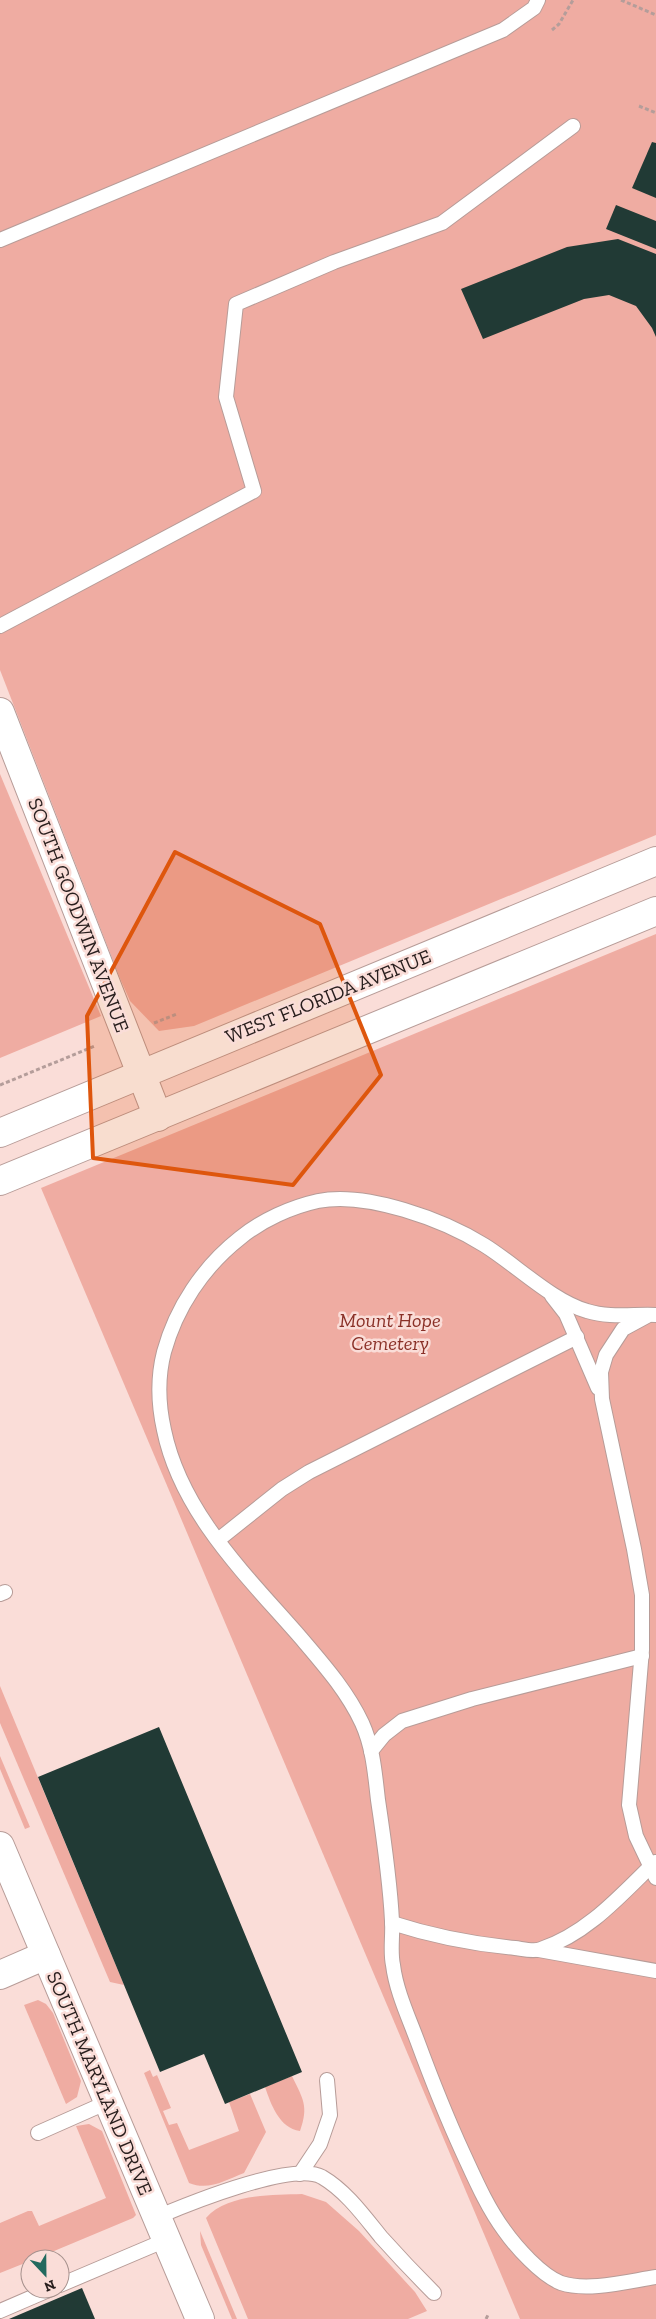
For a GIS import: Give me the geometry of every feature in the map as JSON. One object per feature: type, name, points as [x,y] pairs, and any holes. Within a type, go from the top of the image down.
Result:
[{"type":"main road","name":"SOUTH GOODWIN AVENUE","points":[[0,712],[158,1117]]},
{"type":"main road","name":"WEST FLORIDA AVENUE","points":[[0,1133],[656,861]]},
{"type":"main road","points":[[0,1181],[656,911]]},
{"type":"main road","name":"SOUTH MARYLAND DRIVE","points":[[0,1846],[7,1882],[46,1955],[200,2319]]},
{"type":"main road","points":[[0,1975],[46,1955]]},
{"type":"lane","points":[[0,240],[503,30],[534,8],[538,0]]},
{"type":"lane","points":[[0,626],[254,491],[226,397],[236,304],[334,262],[442,223],[573,126]]},
{"type":"lane","points":[[654,1313],[615,1316],[585,1311],[546,1288],[485,1246],[447,1225],[401,1209],[348,1199],[321,1200],[281,1212],[240,1237],[207,1270],[189,1294],[171,1330],[161,1366],[158,1404],[168,1447],[186,1494],[218,1540],[335,1678],[362,1724],[371,1751],[387,1859],[393,1965],[411,2023],[438,2098],[480,2191],[504,2230],[528,2259],[557,2282],[574,2286],[609,2285],[656,2277]]},
{"type":"lane","points":[[546,1288],[566,1314],[602,1398]]},
{"type":"lane","points":[[539,1950],[558,1942],[592,1921],[654,1869],[636,1836],[629,1805],[642,1656],[642,1595],[634,1548],[602,1398],[601,1372],[606,1355],[623,1329],[654,1313]]},
{"type":"lane","points":[[218,1540],[282,1489],[308,1472],[577,1337]]},
{"type":"lane","points":[[371,1751],[384,1735],[402,1721],[472,1699],[642,1656]]},
{"type":"lane","points":[[392,1923],[413,1930],[476,1944],[539,1950],[656,1971]]},
{"type":"lane","points":[[300,2174],[320,2144],[330,2115],[327,2080]]},
{"type":"lane","points":[[38,2133],[108,2102]]},
{"type":"lane","points":[[70,2279],[162,2228],[191,2203],[266,2179],[300,2174],[320,2176],[342,2192],[403,2262],[434,2293]]},
{"type":"lane","points":[[0,2311],[28,2299]]},
{"type":"path","points":[[621,0],[656,15]]},
{"type":"path","points":[[639,106],[656,113]]},
{"type":"path","points":[[0,1085],[88,1048]]},
{"type":"highlighted area","points":[[175,852],[320,924],[381,1075],[293,1185],[93,1158],[87,1016]]},
{"type":"green space","points":[[0,0],[656,0],[656,835],[194,1026],[159,1031],[130,1001],[0,670]]},
{"type":"green space","points":[[0,774],[101,1016],[0,1058]]},
{"type":"green space","name":"Mount Hope Cemetery","points":[[656,934],[656,2319],[520,2319],[41,1188]]},
{"type":"green space","points":[[0,1686],[124,1985],[110,1982],[0,1723]]},
{"type":"green space","points":[[0,1756],[30,1827],[25,1829],[0,1769]]},
{"type":"green space","points":[[38,2000],[46,2004],[53,2013],[81,2081],[77,2097],[66,2104],[24,2005]]},
{"type":"green space","points":[[150,2070],[153,2077],[157,2075],[171,2108],[163,2111],[169,2125],[177,2123],[189,2150],[239,2131],[229,2102],[250,2094],[266,2132],[244,2173],[210,2185],[203,2186],[189,2183],[144,2073]]},
{"type":"green space","points":[[292,2076],[304,2103],[303,2122],[300,2131],[293,2129],[281,2120],[273,2108],[265,2087]]},
{"type":"green space","points":[[89,2124],[102,2131],[136,2215],[133,2218],[59,2249],[20,2249],[20,2265],[0,2273],[0,2223],[32,2211],[39,2226],[106,2198],[76,2126]]},
{"type":"green space","points":[[302,2194],[326,2202],[359,2231],[415,2292],[427,2311],[408,2319],[248,2319],[206,2218],[215,2210],[238,2200],[251,2197]]},
{"type":"green space","points":[[200,2231],[237,2319],[232,2319],[201,2245]]},
{"type":"building","points":[[652,142],[656,143],[656,198],[632,188]]},
{"type":"building","points":[[616,205],[656,221],[656,249],[606,229]]},
{"type":"building","points":[[618,239],[656,254],[656,337],[652,328],[636,306],[609,295],[584,299],[483,339],[461,289],[567,247]]},
{"type":"building","points":[[159,1727],[302,2072],[225,2104],[204,2054],[160,2072],[38,1777]]},
{"type":"building","points":[[82,2288],[95,2319],[9,2319],[56,2299],[70,2299],[70,2293]]}]
